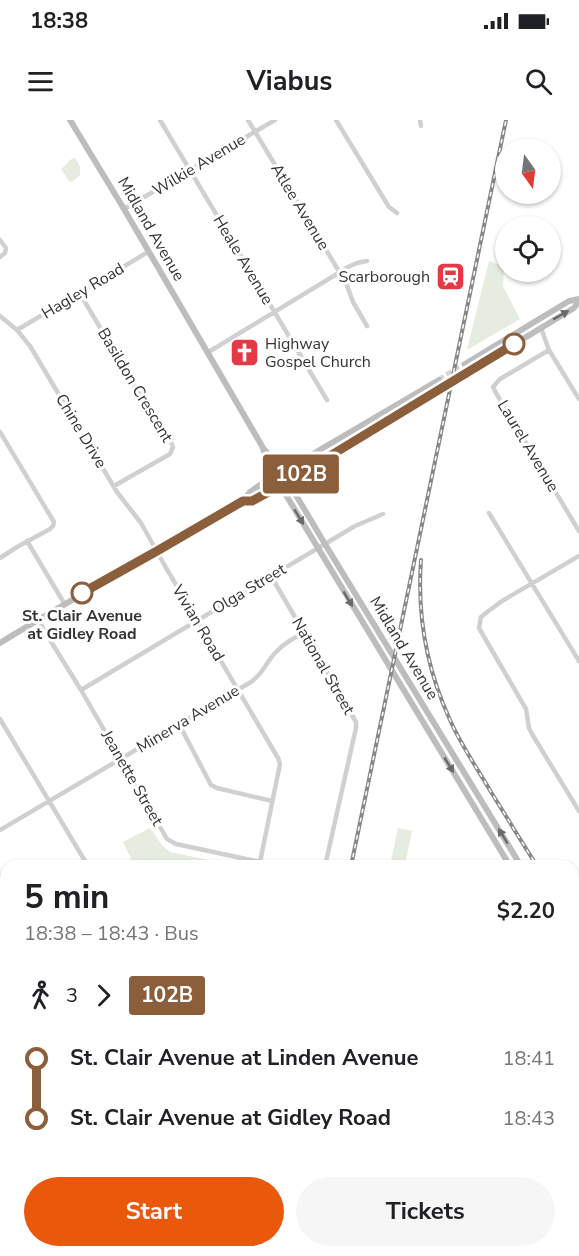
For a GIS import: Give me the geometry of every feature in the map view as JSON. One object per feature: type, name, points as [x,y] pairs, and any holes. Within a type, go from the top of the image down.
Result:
[{"type":"main road","name":"Midland Avenue","points":[[70,120],[262,446],[278,465],[517,860]]},
{"type":"main road","points":[[465,364],[569,301],[579,300]]},
{"type":"main road","points":[[462,376],[574,308],[579,300]]},
{"type":"main road","points":[[0,643],[64,603],[243,501],[250,492],[439,380]]},
{"type":"main road","points":[[243,501],[252,501],[280,486],[436,392]]},
{"type":"main road","name":"Midland Avenue","points":[[262,446],[280,486],[506,860]]},
{"type":"street","name":"Heale Avenue","points":[[160,120],[327,400]]},
{"type":"street","name":"Atlee Avenue","points":[[248,120],[349,288],[352,303],[368,326]]},
{"type":"street","name":"Wilkie Avenue","points":[[124,209],[275,120]]},
{"type":"street","points":[[336,120],[389,207],[397,213]]},
{"type":"street","points":[[0,240],[6,248],[5,253],[0,257]]},
{"type":"street","name":"Hagley Road","points":[[17,330],[148,252]]},
{"type":"street","points":[[207,353],[357,263],[367,261]]},
{"type":"street","name":"Basildon Crescent","points":[[79,292],[173,447],[170,454],[114,486]]},
{"type":"street","name":"Chine Drive","points":[[0,316],[17,330],[37,357],[114,486],[141,523],[157,551]]},
{"type":"street","points":[[539,319],[549,350],[579,399]]},
{"type":"street","name":"Laurel Avenue","points":[[549,350],[500,379],[493,387],[579,531]]},
{"type":"street","points":[[0,432],[54,522],[50,529],[0,558]]},
{"type":"street","points":[[489,513],[579,661]]},
{"type":"street","name":"Olga Street","points":[[81,690],[355,526],[383,514]]},
{"type":"street","points":[[27,541],[64,603]]},
{"type":"street","name":"Vivian Road","points":[[157,551],[280,764],[260,860]]},
{"type":"street","points":[[579,556],[486,613],[479,622],[479,628],[526,709],[532,734],[579,811]]},
{"type":"street","name":"National Street","points":[[271,576],[356,722],[326,860]]},
{"type":"street","name":"Jeanette Street","points":[[40,618],[42,627],[167,839],[176,844],[251,860]]},
{"type":"street","name":"Minerva Avenue","points":[[0,830],[238,690],[261,674],[275,652],[283,645],[304,633]]},
{"type":"street","points":[[0,719],[84,860]]},
{"type":"street","points":[[178,724],[211,785],[272,801]]},
{"type":"shaded area","points":[[74,158],[80,168],[80,175],[72,182],[61,169]]},
{"type":"shaded area","points":[[489,261],[495,263],[495,282],[503,282],[503,286],[520,319],[467,350]]},
{"type":"shaded area","points":[[150,828],[170,852],[208,860],[132,860],[123,842]]},
{"type":"shaded area","points":[[398,828],[412,831],[406,860],[391,860]]},
{"type":"tunnel","points":[[439,380],[465,364]]},
{"type":"tunnel","points":[[436,392],[462,376]]},
{"type":"railway","points":[[352,860],[506,120]]},
{"type":"railway","points":[[421,560],[422,622],[435,682],[442,701],[464,747],[533,860]]},
{"type":"bus line","name":"102B","points":[[82,593],[243,501],[252,501],[287,482],[514,344]]},
{"type":"place","name":"Scarborough","points":[[451,277]]},
{"type":"place","name":"Highway Gospel Church","points":[[244,353]]},
{"type":"place","name":"St. Clair Avenue at Gidley Road","points":[[82,593]]}]
